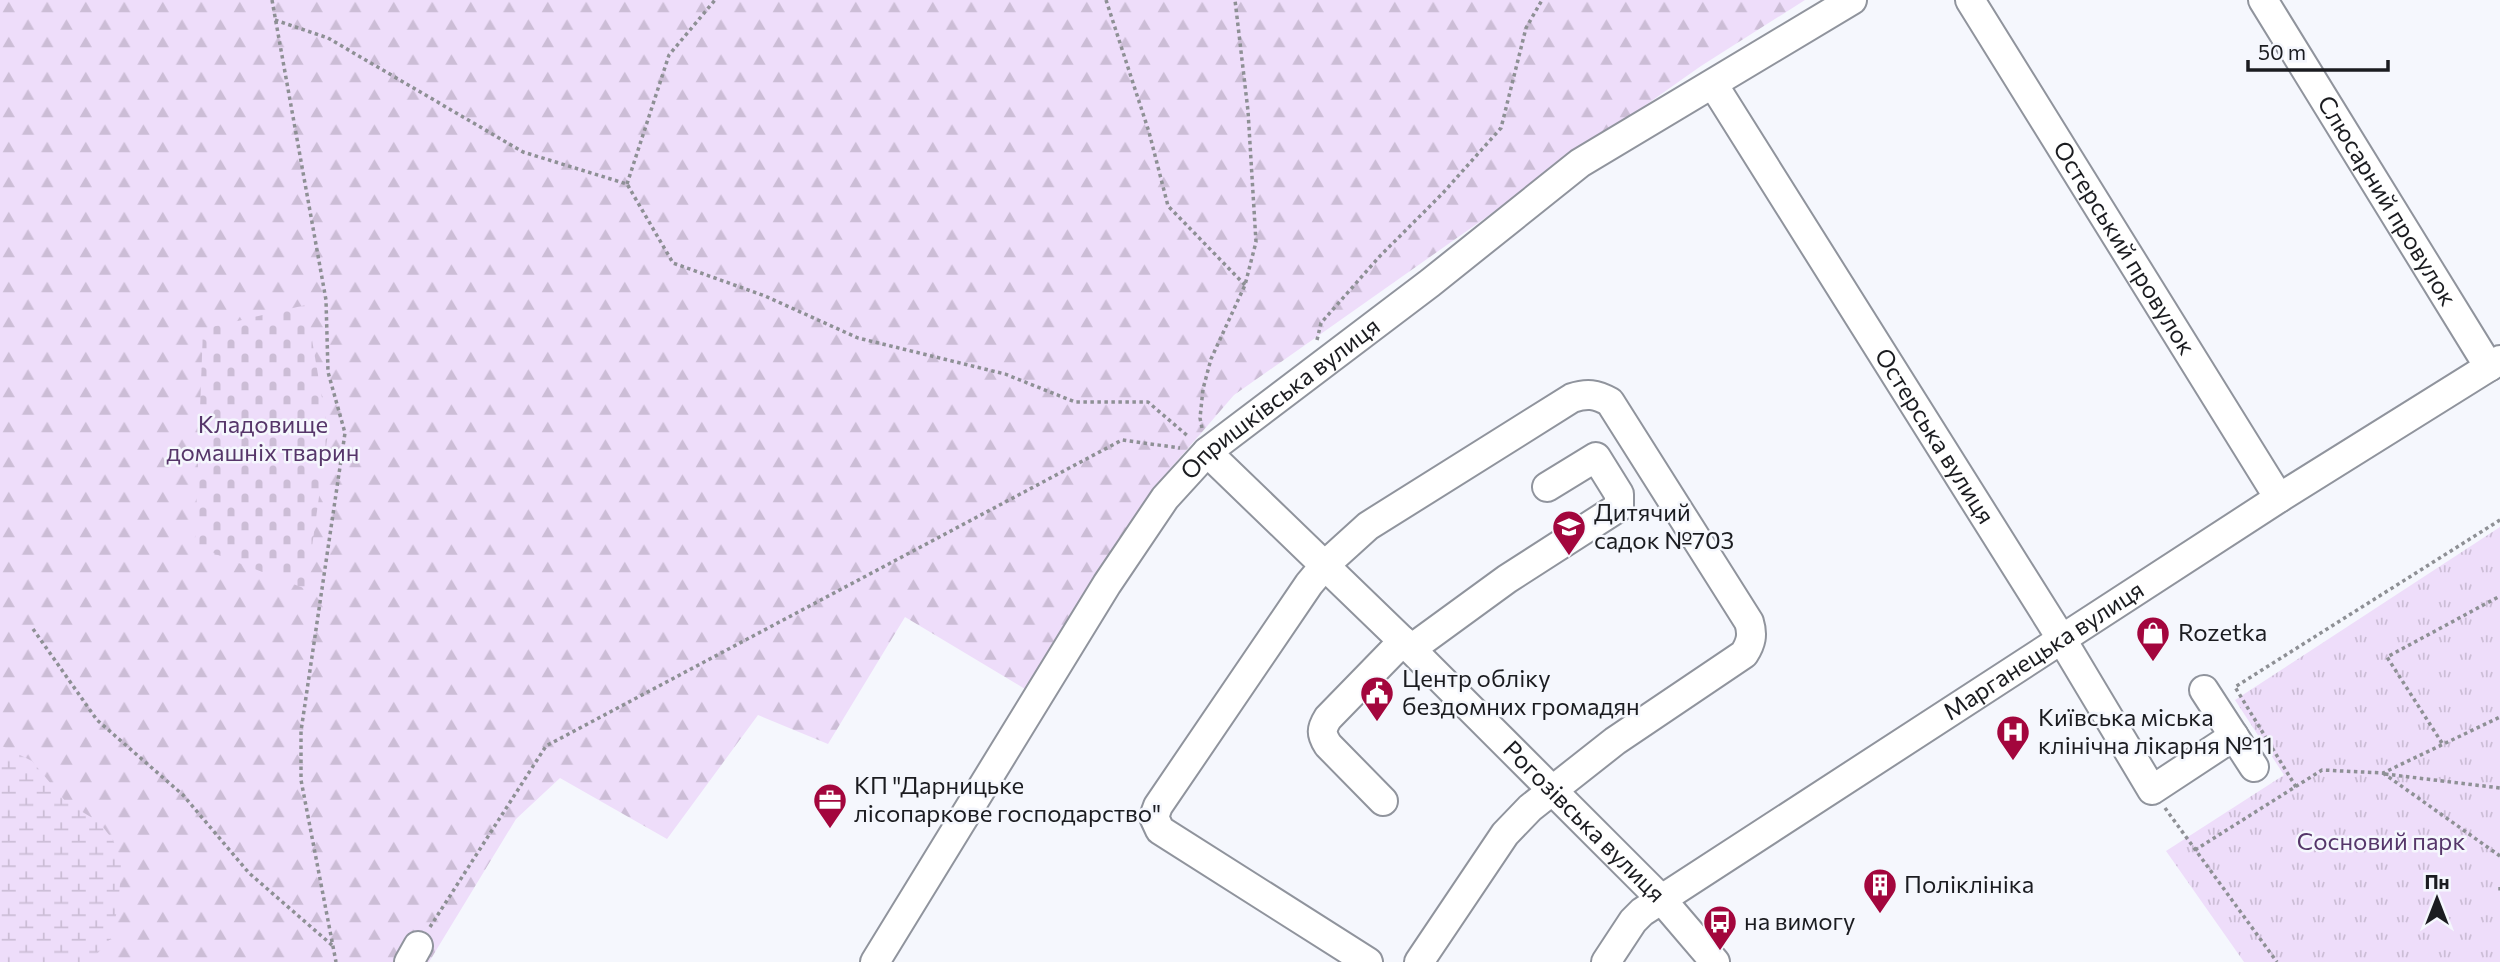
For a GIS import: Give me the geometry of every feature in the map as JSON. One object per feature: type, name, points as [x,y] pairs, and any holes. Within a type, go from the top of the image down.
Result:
[{"type":"street","name":"Опришківська вулиця","points":[[881,960],[1107,584],[1165,498],[1207,452],[1430,283],[1580,163],[1852,0]]},
{"type":"street","name":"Остерський провулок","points":[[1970,0],[2279,498]]},
{"type":"street","name":"Слюсарний провулок","points":[[2263,0],[2495,363]]},
{"type":"street","name":"Остерська вулиця","points":[[1713,84],[2062,638],[2152,790]]},
{"type":"street","name":"Марганецька вулиця","points":[[1606,962],[1633,921],[1662,900],[2279,498],[2495,363]]},
{"type":"street","points":[[1368,962],[1160,830],[1154,817],[1165,794],[1309,584],[1325,565],[1368,526],[1572,398],[1584,394],[1598,395],[1610,402],[1749,622],[1752,631],[1750,644],[1744,654],[1615,741],[1551,791],[1505,834],[1419,962]]},
{"type":"street","name":"Рогозівська вулиця","points":[[1207,452],[1407,645],[1662,900],[1715,962]]},
{"type":"street","points":[[1382,801],[1328,745],[1322,728],[1328,718],[1407,645],[1619,507],[1619,494],[1596,457],[1547,487]]},
{"type":"street","points":[[2204,690],[2254,767]]},
{"type":"street","points":[[2152,790],[2234,736]]},
{"type":"path","points":[[272,0],[326,300],[328,372],[345,433],[301,731],[301,780],[336,962]]},
{"type":"path","points":[[627,184],[669,55],[715,0]]},
{"type":"path","points":[[1106,0],[1149,132],[1168,206],[1245,285]]},
{"type":"path","points":[[1207,452],[1200,418],[1203,389],[1211,359],[1245,285],[1256,242],[1248,111],[1235,0]]},
{"type":"path","points":[[1308,376],[1321,323],[1379,257],[1442,194],[1501,128],[1526,28],[1542,0]]},
{"type":"path","points":[[275,20],[328,38],[523,152],[627,184],[673,262],[765,296],[858,338],[1005,374],[1074,402],[1148,402],[1207,452]]},
{"type":"path","points":[[413,954],[546,746],[1122,440],[1207,452]]},
{"type":"path","points":[[2296,787],[2235,687],[2500,520]]},
{"type":"path","points":[[2442,743],[2387,657],[2500,596]]},
{"type":"path","points":[[33,629],[97,720],[183,795],[248,873],[334,947]]},
{"type":"path","points":[[2383,774],[2500,717]]},
{"type":"path","points":[[2195,850],[2322,770],[2383,774],[2500,788]]},
{"type":"path","points":[[2383,774],[2500,856]]},
{"type":"path","points":[[2152,790],[2277,962]]},
{"type":"path","points":[[2500,887],[2500,894]]},
{"type":"green space","points":[[0,0],[1805,0],[1701,66],[1234,395],[1170,469],[1089,591],[1030,692],[905,617],[828,744],[758,715],[667,839],[560,778],[516,819],[429,962],[0,962]]},
{"type":"green space","name":"Кладовище домашніх тварин","points":[[306,305],[328,433],[306,589],[195,546],[203,329]]},
{"type":"green space","name":"Сосновий парк","points":[[2500,527],[2500,962],[2244,962],[2166,851],[2284,775],[2235,700]]},
{"type":"green space","points":[[0,745],[32,761],[66,802],[99,822],[113,840],[122,861],[118,906],[111,938],[90,962],[0,962]]},
{"type":"place","name":"Дитячий садок №703","points":[[1569,557]]},
{"type":"place","name":"Rozetka","points":[[2153,663]]},
{"type":"place","name":"Центр обліку бездомних громадян","points":[[1377,723]]},
{"type":"place","name":"Київська міська клінічна лікарня №11","points":[[2013,762]]},
{"type":"place","name":"КП \"Дарницьке лісопаркове господарство\"","points":[[830,830]]},
{"type":"place","name":"Поліклініка","points":[[1880,915]]},
{"type":"place","name":"на вимогу","points":[[1720,952]]}]
